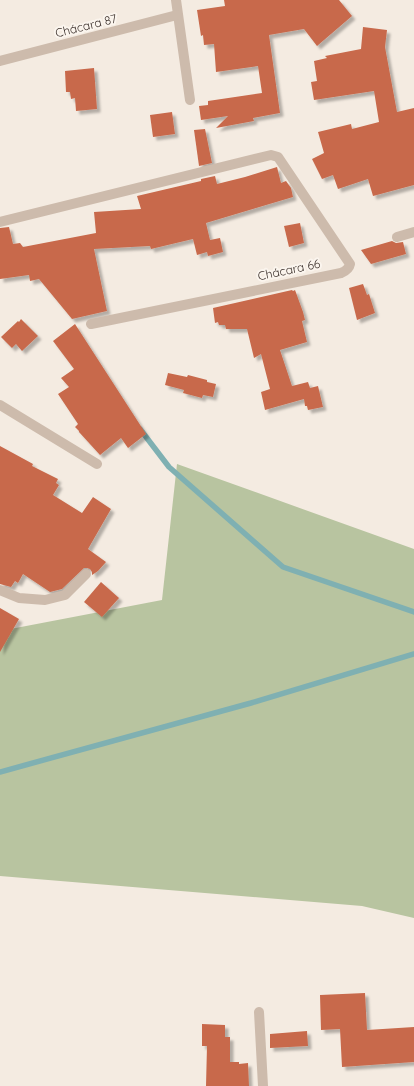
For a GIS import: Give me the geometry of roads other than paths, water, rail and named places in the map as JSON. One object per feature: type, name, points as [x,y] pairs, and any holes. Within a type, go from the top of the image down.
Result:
[{"type":"street","points":[[176,0],[190,100]]},
{"type":"street","name":"Chácara 87","points":[[0,61],[178,15]]},
{"type":"street","name":"Chácara 66","points":[[0,222],[271,155],[278,157],[350,264],[349,268],[341,273],[91,324]]},
{"type":"street","points":[[397,237],[414,232]]},
{"type":"street","points":[[0,405],[97,464]]},
{"type":"street","points":[[0,590],[19,598],[45,600],[65,595],[86,574]]},
{"type":"street","points":[[259,1012],[263,1086]]},
{"type":"waterway","points":[[140,429],[169,467],[283,567],[414,612]]},
{"type":"waterway","points":[[0,772],[251,703],[414,654]]}]
